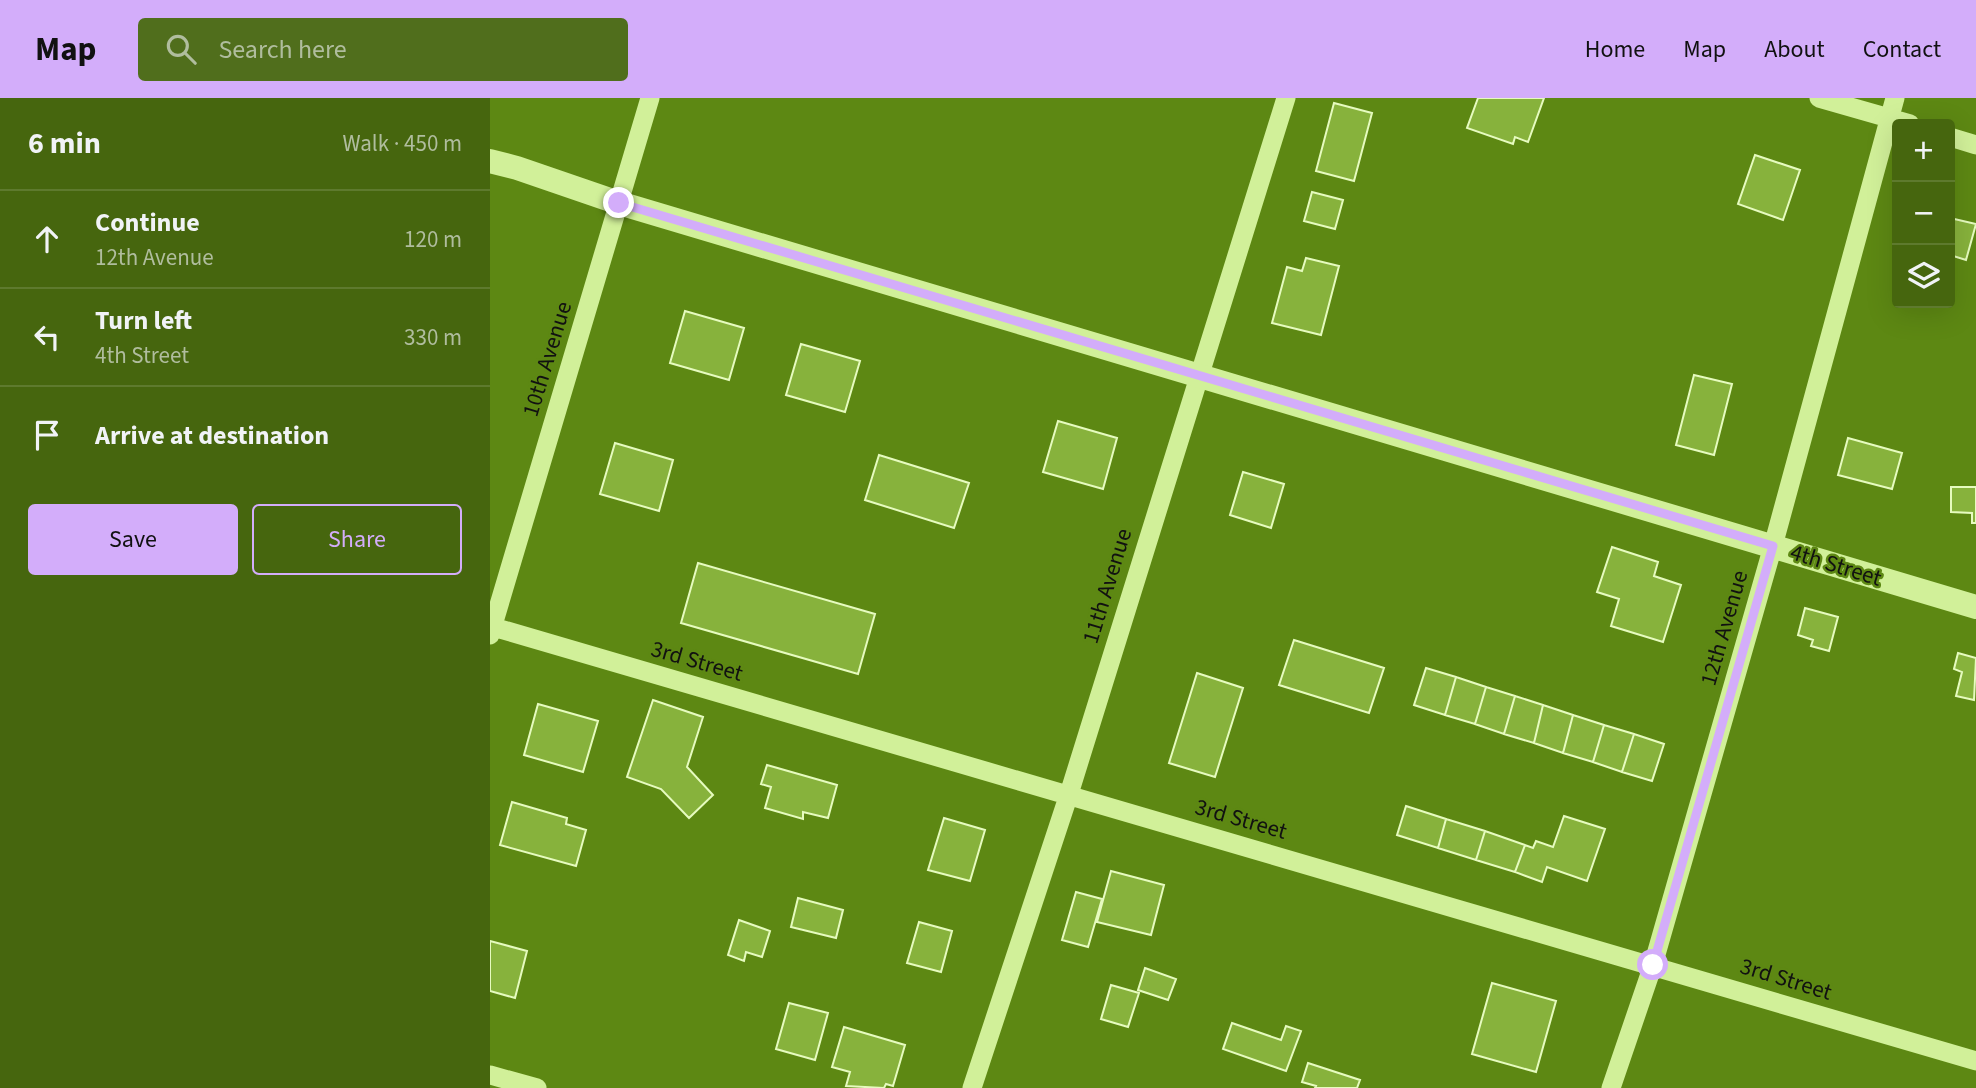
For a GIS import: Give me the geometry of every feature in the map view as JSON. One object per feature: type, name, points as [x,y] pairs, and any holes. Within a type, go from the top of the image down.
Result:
[{"type":"street","name":"10th Avenue","points":[[491,629],[650,98]]},
{"type":"street","name":"11th Avenue","points":[[972,1088],[1069,794],[1286,98]]},
{"type":"street","points":[[1819,98],[1895,119]]},
{"type":"street","name":"12th Avenue","points":[[1611,1088],[1653,965],[1773,546],[1895,98]]},
{"type":"street","points":[[1955,138],[1976,145]]},
{"type":"street","name":"4th Street","points":[[490,161],[517,167],[619,203],[1976,607]]},
{"type":"street","name":"3rd Street","points":[[491,629],[1069,794],[1976,1061]]},
{"type":"street","points":[[490,1075],[537,1088]]},
{"type":"building","points":[[1478,98],[1544,98],[1528,142],[1515,137],[1513,144],[1467,128]]},
{"type":"building","points":[[1334,103],[1372,113],[1354,181],[1316,171]]},
{"type":"building","points":[[1755,155],[1800,170],[1783,220],[1738,204]]},
{"type":"building","points":[[1312,192],[1343,200],[1335,229],[1304,221]]},
{"type":"building","points":[[1955,219],[1976,224],[1966,260],[1955,257]]},
{"type":"building","points":[[1306,258],[1339,266],[1321,335],[1272,323],[1287,267],[1302,271]]},
{"type":"building","points":[[685,311],[744,328],[729,380],[670,363]]},
{"type":"building","points":[[801,344],[860,361],[845,412],[786,395]]},
{"type":"building","points":[[1694,375],[1732,384],[1714,455],[1676,445]]},
{"type":"building","points":[[1058,421],[1117,438],[1103,489],[1043,472]]},
{"type":"building","points":[[1848,438],[1902,453],[1892,489],[1838,475]]},
{"type":"building","points":[[615,443],[673,460],[659,511],[600,494]]},
{"type":"building","points":[[879,455],[969,483],[954,528],[865,500]]},
{"type":"building","points":[[1243,472],[1284,484],[1271,528],[1230,515]]},
{"type":"building","points":[[1951,487],[1976,487],[1976,523],[1972,523],[1972,513],[1951,512]]},
{"type":"building","points":[[1612,547],[1658,562],[1654,576],[1681,585],[1663,642],[1611,626],[1619,599],[1597,592]]},
{"type":"building","points":[[698,563],[875,614],[858,674],[681,623]]},
{"type":"building","points":[[1805,608],[1838,617],[1829,651],[1811,646],[1813,640],[1798,635]]},
{"type":"building","points":[[1294,640],[1384,668],[1369,713],[1279,685]]},
{"type":"building","points":[[1958,653],[1976,658],[1974,700],[1956,696],[1962,672],[1954,669]]},
{"type":"building","points":[[1426,668],[1456,677],[1445,715],[1414,705]]},
{"type":"building","points":[[1197,673],[1243,688],[1215,777],[1169,763]]},
{"type":"building","points":[[1456,677],[1486,687],[1475,724],[1445,715]]},
{"type":"building","points":[[1486,687],[1515,696],[1504,734],[1475,724]]},
{"type":"building","points":[[1515,696],[1543,705],[1534,743],[1504,734]]},
{"type":"building","points":[[653,700],[703,717],[687,767],[713,795],[689,818],[661,789],[627,777]]},
{"type":"building","points":[[538,704],[598,721],[583,772],[524,755]]},
{"type":"building","points":[[1543,705],[1573,715],[1563,753],[1534,743]]},
{"type":"building","points":[[1573,715],[1604,725],[1593,762],[1563,753]]},
{"type":"building","points":[[1604,725],[1634,734],[1622,772],[1593,762]]},
{"type":"building","points":[[1634,734],[1664,744],[1652,781],[1622,772]]},
{"type":"building","points":[[767,765],[837,785],[828,818],[803,812],[803,819],[765,808],[771,787],[761,784]]},
{"type":"building","points":[[512,802],[567,818],[566,824],[586,830],[576,866],[500,845]]},
{"type":"building","points":[[1406,806],[1446,819],[1438,848],[1397,835]]},
{"type":"building","points":[[1564,816],[1605,829],[1587,881],[1547,867],[1542,882],[1515,872],[1525,845],[1533,848],[1536,841],[1553,847]]},
{"type":"building","points":[[944,818],[985,830],[970,881],[928,870]]},
{"type":"building","points":[[1446,819],[1485,831],[1476,860],[1438,848]]},
{"type":"building","points":[[1485,831],[1525,845],[1515,872],[1476,860]]},
{"type":"building","points":[[1111,871],[1164,885],[1151,935],[1097,922]]},
{"type":"building","points":[[1076,892],[1102,899],[1088,947],[1062,940]]},
{"type":"building","points":[[798,898],[843,910],[836,938],[791,927]]},
{"type":"building","points":[[739,920],[770,931],[762,957],[746,952],[744,961],[728,955]]},
{"type":"building","points":[[919,922],[952,931],[941,972],[907,963]]},
{"type":"building","points":[[490,941],[527,951],[515,998],[490,991]]},
{"type":"building","points":[[1145,968],[1176,979],[1168,1000],[1138,990]]},
{"type":"building","points":[[1492,983],[1556,1001],[1536,1072],[1472,1054]]},
{"type":"building","points":[[1111,985],[1139,993],[1128,1027],[1101,1019]]},
{"type":"building","points":[[789,1003],[828,1013],[815,1060],[776,1049]]},
{"type":"building","points":[[1232,1023],[1281,1040],[1286,1026],[1301,1031],[1286,1071],[1223,1049]]},
{"type":"building","points":[[844,1027],[905,1045],[893,1086],[846,1086],[850,1072],[832,1067]]},
{"type":"building","points":[[1308,1063],[1360,1080],[1357,1088],[1315,1088],[1316,1086],[1302,1082]]},
{"type":"route","points":[[619,203],[1773,546],[1653,965]]}]
